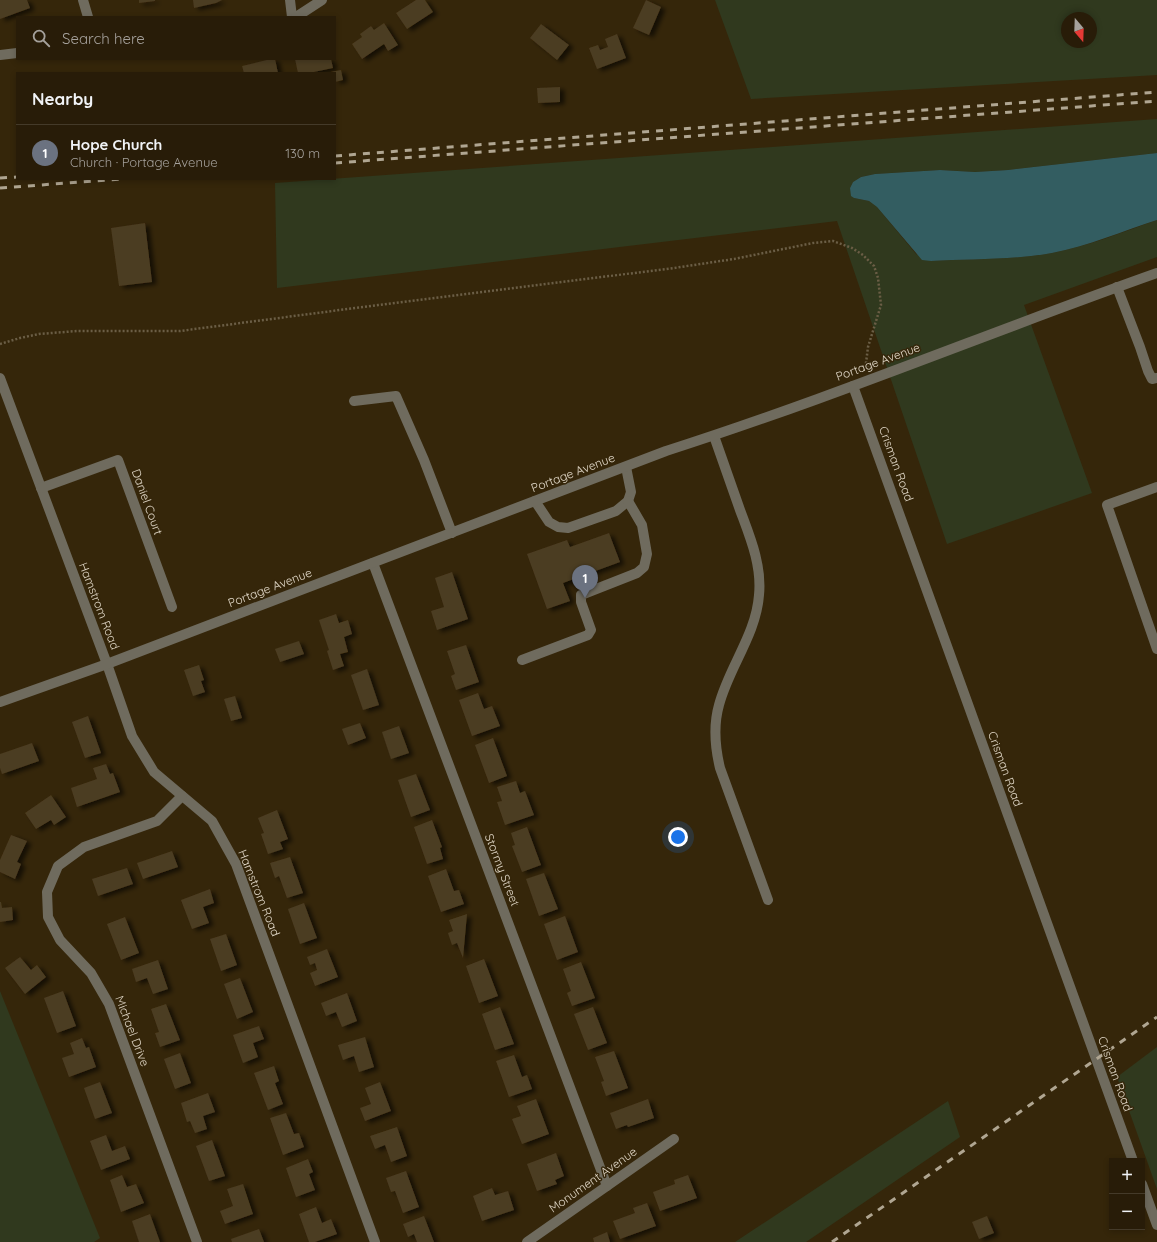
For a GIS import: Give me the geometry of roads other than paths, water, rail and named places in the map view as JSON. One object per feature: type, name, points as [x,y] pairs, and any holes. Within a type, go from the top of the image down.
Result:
[{"type":"street","points":[[83,0],[88,16]]},
{"type":"street","points":[[290,0],[292,16]]},
{"type":"street","points":[[298,16],[322,0]]},
{"type":"street","points":[[0,55],[16,53]]},
{"type":"street","name":"Portage Avenue","points":[[0,702],[107,664],[666,451],[714,436],[853,386],[1157,272]]},
{"type":"street","points":[[1117,287],[1148,371],[1152,379],[1157,378]]},
{"type":"street","name":"Hamstrom Road","points":[[0,378],[107,664],[132,736],[154,772],[212,821],[236,864],[375,1242]]},
{"type":"street","name":"Crisman Road","points":[[853,386],[892,490],[1132,1158]]},
{"type":"street","points":[[354,401],[396,396],[424,460],[452,533]]},
{"type":"street","points":[[714,436],[755,553],[760,585],[759,601],[754,623],[724,690],[719,705],[715,728],[716,747],[720,768],[768,900]]},
{"type":"street","name":"Daniel Court","points":[[41,488],[118,460],[172,607]]},
{"type":"street","points":[[535,501],[549,522],[558,527],[568,528],[616,511],[628,501],[631,492],[626,467]]},
{"type":"street","points":[[1157,487],[1107,505],[1157,649]]},
{"type":"street","points":[[522,660],[588,635],[591,630],[581,602],[581,595],[637,573],[644,567],[647,554],[642,525],[628,501]]},
{"type":"street","name":"Stormy Street","points":[[373,563],[607,1186]]},
{"type":"street","name":"Michael Drive","points":[[182,796],[157,821],[84,847],[58,866],[47,892],[47,898],[48,917],[60,940],[91,972],[109,1004],[197,1242]]},
{"type":"street","name":"Monument Avenue","points":[[527,1242],[674,1139]]},
{"type":"street","points":[[1145,1192],[1157,1224]]},
{"type":"water","points":[[1157,153],[1157,220],[1105,238],[1052,253],[992,259],[922,260],[877,207],[869,201],[851,196],[850,188],[853,182],[861,177],[875,174],[940,170],[975,172],[1008,170]]},
{"type":"railway","points":[[336,156],[1157,92]]},
{"type":"railway","points":[[336,163],[1157,101]]},
{"type":"railway","points":[[0,178],[16,177]]},
{"type":"railway","points":[[0,188],[108,180]]},
{"type":"railway","points":[[832,1242],[1157,1017]]},
{"type":"place","name":"Hope Church","points":[[585,598]]}]
